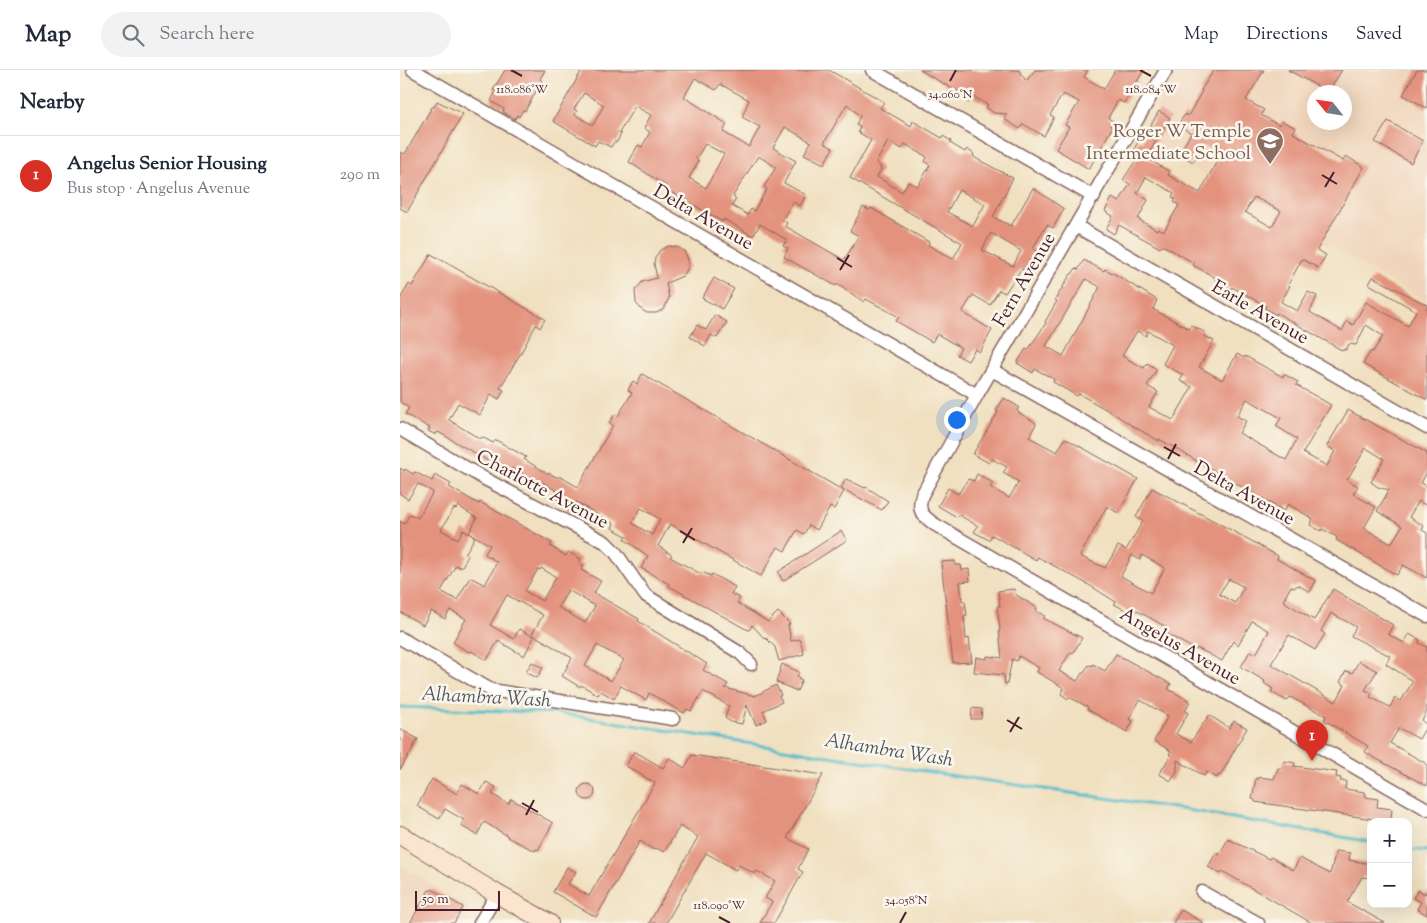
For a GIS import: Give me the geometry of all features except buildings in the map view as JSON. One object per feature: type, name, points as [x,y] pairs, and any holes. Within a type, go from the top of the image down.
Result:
[{"type":"main road","points":[[400,836],[496,894],[549,923]]},
{"type":"street","name":"Delta Avenue","points":[[412,70],[977,395]]},
{"type":"street","points":[[872,70],[1094,197]]},
{"type":"street","name":"Fern Avenue","points":[[920,510],[919,504],[922,496],[977,395],[1094,197],[1166,70]]},
{"type":"street","name":"Earle Avenue","points":[[1076,226],[1427,428]]},
{"type":"street","name":"Delta Avenue","points":[[992,370],[1427,616]]},
{"type":"street","name":"Charlotte Avenue","points":[[400,429],[485,479],[605,542],[616,553],[645,595],[740,653],[751,664]]},
{"type":"street","name":"Angelus Avenue","points":[[920,510],[934,524],[1427,809]]},
{"type":"street","points":[[400,638],[491,690],[673,719]]},
{"type":"street","points":[[1202,892],[1258,923]]},
{"type":"street","points":[[480,923],[496,894]]},
{"type":"shaded area","points":[[1177,70],[1427,70],[1427,302],[1139,137]]},
{"type":"shaded area","points":[[400,865],[468,907],[472,918],[469,923],[400,923]]},
{"type":"waterway","name":"Alhambra Wash","points":[[400,707],[557,713],[955,776],[1187,810],[1367,841]]},
{"type":"waterway","name":"Alhambra Wash","points":[[1412,849],[1427,851]]},
{"type":"place","name":"Roger W Temple Intermediate School","points":[[1270,165]]},
{"type":"place","name":"Angelus Senior Housing","points":[[1312,761]]}]
